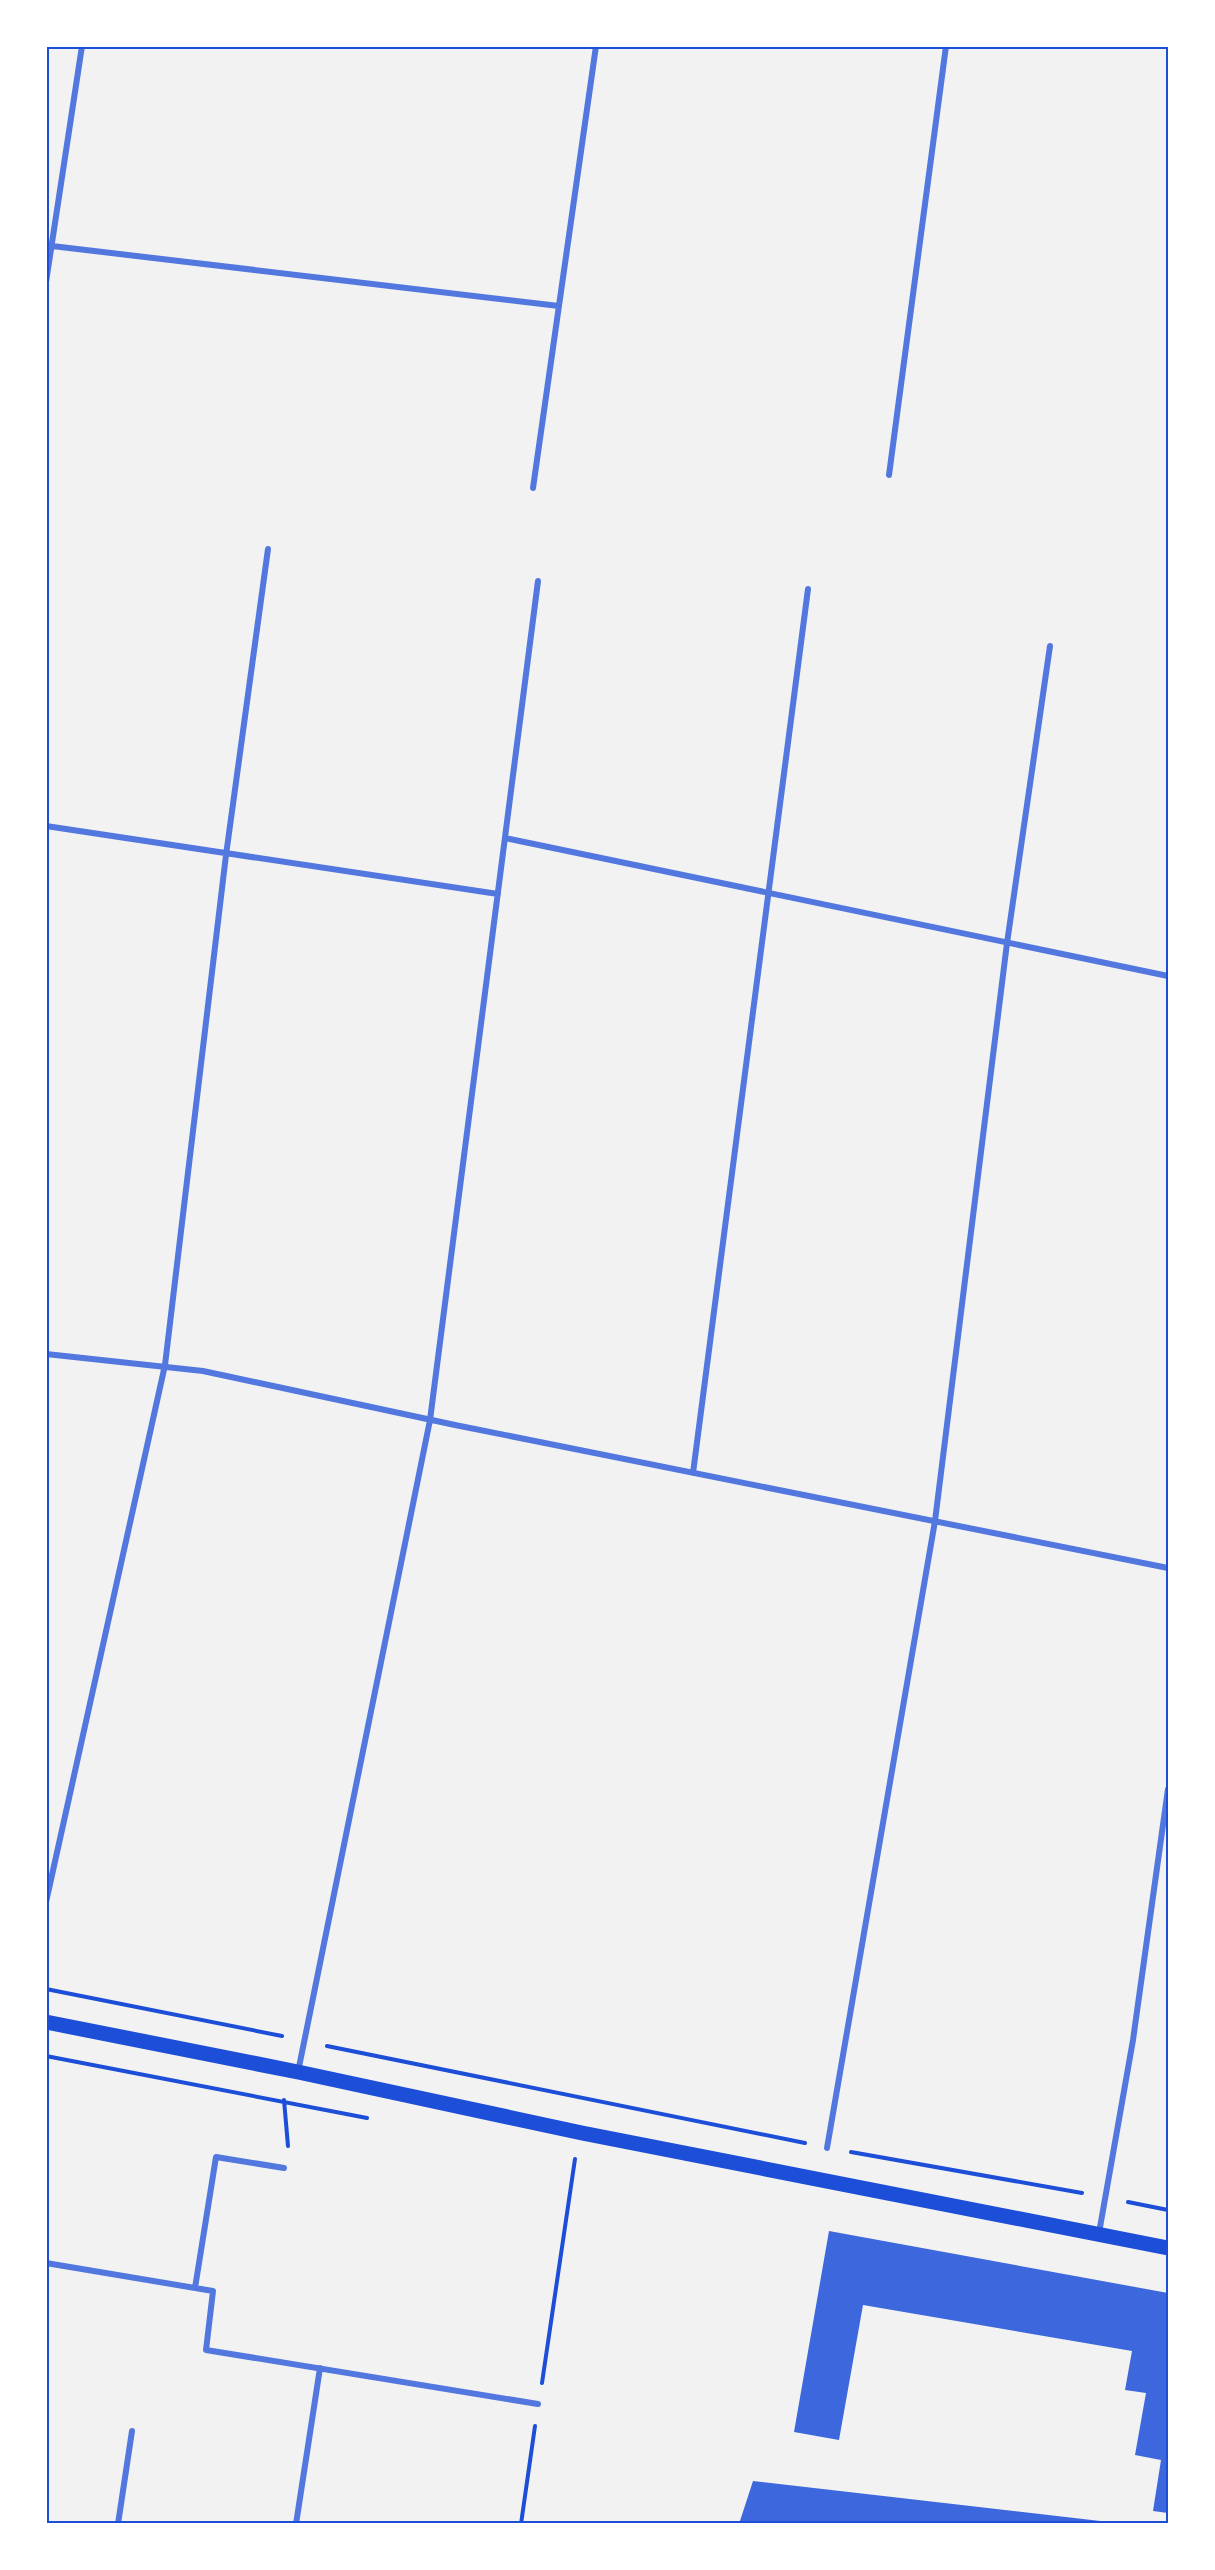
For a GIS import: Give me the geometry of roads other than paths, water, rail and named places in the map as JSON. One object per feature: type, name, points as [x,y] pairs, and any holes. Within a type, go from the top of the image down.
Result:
[{"type":"main road","points":[[46,2022],[298,2072],[582,2133],[1168,2248]]},
{"type":"street","points":[[46,282],[82,46]]},
{"type":"street","points":[[532,488],[596,46]]},
{"type":"street","points":[[889,476],[946,46]]},
{"type":"street","points":[[52,246],[559,306]]},
{"type":"street","points":[[46,1902],[165,1365],[226,855],[268,549]]},
{"type":"street","points":[[298,2072],[430,1420],[538,581]]},
{"type":"street","points":[[693,1473],[808,589]]},
{"type":"street","points":[[827,2148],[935,1521],[1007,943],[1050,646]]},
{"type":"street","points":[[46,826],[226,855],[498,894]]},
{"type":"street","points":[[505,838],[1168,976]]},
{"type":"street","points":[[46,1354],[165,1365],[203,1371],[430,1420],[1168,1568]]},
{"type":"street","points":[[1098,2234],[1133,2040],[1168,1789]]},
{"type":"street","points":[[195,2288],[216,2157],[284,2168]]},
{"type":"street","points":[[46,2263],[213,2291],[206,2350],[538,2404]]},
{"type":"street","points":[[296,2523],[320,2368]]},
{"type":"street","points":[[118,2523],[132,2431]]}]
